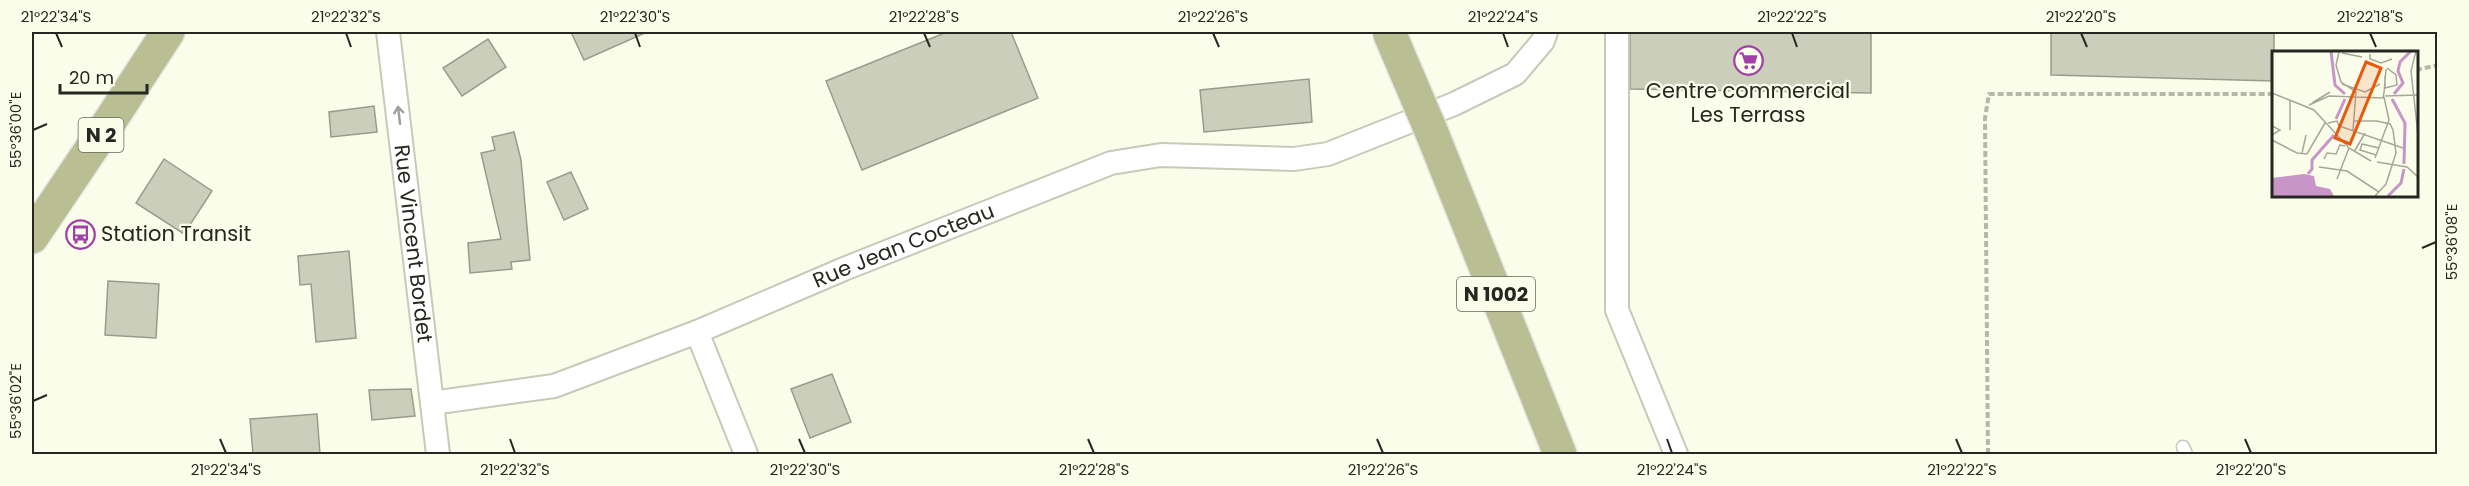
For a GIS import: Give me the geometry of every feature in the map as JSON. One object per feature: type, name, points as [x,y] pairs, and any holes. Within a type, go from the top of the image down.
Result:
[{"type":"main road","name":"N 2","points":[[32,237],[168,32]]},
{"type":"main road","name":"N 1002","points":[[1389,32],[1432,133],[1560,454]]},
{"type":"street","name":"Rue Vincent Bordet","points":[[388,32],[438,454]]},
{"type":"street","name":"Rue Jean Cocteau","points":[[432,403],[554,386],[697,332],[844,269],[1111,163],[1161,155],[1294,159],[1328,153],[1454,104],[1515,74],[1543,42],[1546,32]]},
{"type":"street","points":[[1617,32],[1617,310],[1676,454]]},
{"type":"street","points":[[697,332],[746,454]]},
{"type":"path","points":[[2418,70],[2438,65]]},
{"type":"path","points":[[1988,454],[1985,118],[1989,94],[2272,94]]},
{"type":"building","points":[[571,32],[647,32],[584,60]]},
{"type":"building","points":[[947,32],[1011,32],[1038,98],[862,170],[826,81]]},
{"type":"building","name":"Centre commercial Les Terrass","points":[[1630,32],[1871,32],[1871,93],[1630,89]]},
{"type":"building","points":[[2051,32],[2274,32],[2272,81],[2051,75]]},
{"type":"building","points":[[488,39],[506,67],[462,96],[443,68]]},
{"type":"building","points":[[1309,79],[1312,122],[1204,132],[1200,90]]},
{"type":"building","points":[[374,106],[377,132],[331,137],[329,112]]},
{"type":"building","points":[[514,132],[521,160],[530,260],[511,262],[512,269],[470,273],[468,243],[501,239],[481,153],[495,150],[492,137]]},
{"type":"building","points":[[164,159],[212,191],[184,234],[136,203]]},
{"type":"building","points":[[571,172],[588,209],[564,220],[547,182]]},
{"type":"building","points":[[349,251],[356,338],[316,342],[311,284],[300,285],[298,256]]},
{"type":"building","points":[[108,281],[159,284],[156,338],[105,335]]},
{"type":"building","points":[[832,374],[851,422],[810,438],[791,389]]},
{"type":"building","points":[[411,389],[415,416],[372,420],[369,390]]},
{"type":"building","points":[[317,414],[320,454],[253,454],[250,419]]},
{"type":"place","name":"Centre commercial Les Terrass","points":[[1748,60]]},
{"type":"place","name":"Station Transit","points":[[80,234]]}]
